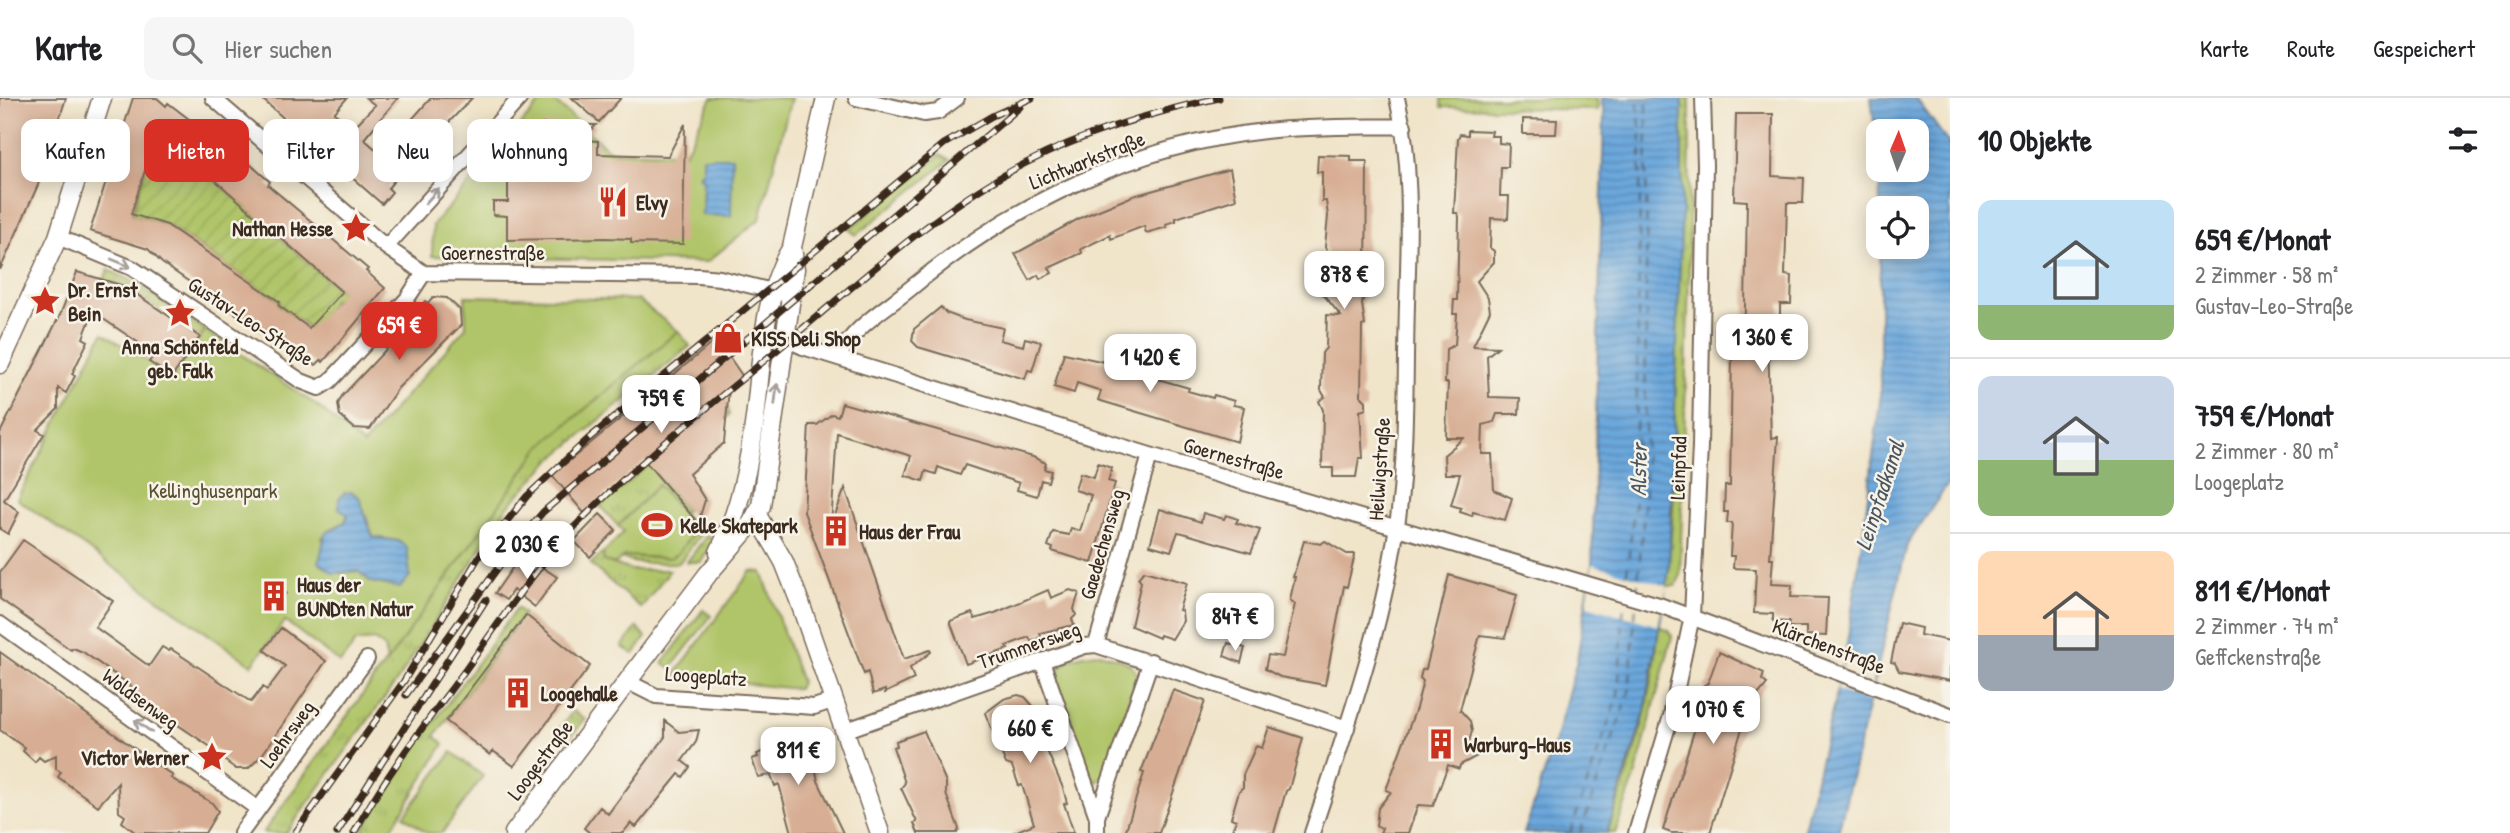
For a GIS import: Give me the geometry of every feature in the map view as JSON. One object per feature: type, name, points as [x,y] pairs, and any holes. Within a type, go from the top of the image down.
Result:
[{"type":"street","points":[[0,364],[58,237],[102,98]]},
{"type":"street","name":"Goernestraße","points":[[213,98],[386,247],[424,273],[699,276],[720,278],[783,294]]},
{"type":"street","points":[[386,247],[520,98]]},
{"type":"street","points":[[783,294],[781,265],[792,247],[826,98]]},
{"type":"street","points":[[856,98],[924,114],[938,112],[957,98]]},
{"type":"street","name":"Heilwigstraße","points":[[1312,833],[1371,649],[1396,527],[1404,453],[1409,201],[1404,126],[1397,98]]},
{"type":"street","name":"Leinpfad","points":[[1636,833],[1671,716],[1692,616],[1700,446],[1705,165],[1703,98]]},
{"type":"street","name":"Lichtwarkstraße","points":[[839,357],[850,338],[943,261],[1003,222],[1085,179],[1142,158],[1208,139],[1292,129],[1404,126]]},
{"type":"street","name":"Gustav-Leo-Straße","points":[[58,237],[132,268],[301,381],[319,388],[330,381],[407,299],[424,273]]},
{"type":"street","name":"Loogeplatz","points":[[783,294],[766,330],[756,417],[738,527],[708,574],[628,682],[656,696],[814,707],[832,701]]},
{"type":"street","name":"Loogeplatz","points":[[738,527],[757,515],[765,492],[784,339],[783,294]]},
{"type":"street","name":"Goernestraße","points":[[766,330],[784,339],[839,357],[1150,455],[1692,616]]},
{"type":"street","points":[[756,417],[770,449]]},
{"type":"street","name":"Gaedechensweg","points":[[1096,645],[1150,455]]},
{"type":"street","points":[[757,515],[791,579],[880,833]]},
{"type":"street","name":"Klärchenstraße","points":[[1692,616],[1950,715]]},
{"type":"street","name":"Woldsenweg","points":[[0,624],[258,809]]},
{"type":"street","name":"Trummersweg","points":[[844,731],[1042,661],[1096,645],[1347,728]]},
{"type":"street","name":"Loehrsweg","points":[[241,833],[367,659]]},
{"type":"street","points":[[1042,661],[1097,817]]},
{"type":"street","points":[[1097,833],[1097,817],[1151,661]]},
{"type":"street","name":"Loogestraße","points":[[514,833],[628,682]]},
{"type":"green space","points":[[544,98],[551,98],[574,119],[526,119]]},
{"type":"green space","points":[[712,98],[791,98],[760,219],[707,262],[432,256],[433,225],[471,182],[592,182],[592,135],[610,151],[685,153]]},
{"type":"green space","points":[[1441,98],[1597,98],[1598,110],[1442,107]]},
{"type":"green space","points":[[1682,98],[1690,98],[1689,274],[1680,576],[1676,586],[1667,586],[1673,509]]},
{"type":"green space","points":[[940,155],[950,160],[856,235],[849,229]]},
{"type":"green space","points":[[144,175],[144,182],[218,182],[338,289],[346,292],[333,301],[311,329],[278,305],[280,302],[167,225],[132,213]]},
{"type":"green space","points":[[108,270],[130,280],[205,330],[200,338],[124,286],[104,280]]},
{"type":"green space","name":"Kellinghusenpark","points":[[465,296],[638,300],[678,331],[541,446],[387,662],[384,647],[374,640],[356,642],[340,663],[285,621],[252,665],[17,499],[103,333],[173,377],[205,330],[315,404],[363,445],[466,327]],"holes":[[[359,497],[373,537],[398,541],[371,582],[358,571],[340,573],[322,538],[330,529],[345,522],[348,514],[339,508]]]},
{"type":"green space","points":[[678,331],[690,346],[551,460],[507,507],[399,678],[286,833],[263,833],[541,446]]},
{"type":"green space","points":[[726,399],[729,415],[658,476],[687,510],[684,512],[658,485],[618,526],[600,506]]},
{"type":"green space","name":"Kelle Skatepark","points":[[658,485],[697,528],[678,553],[670,558],[624,556],[615,564],[604,561],[603,553],[624,532],[618,526]]},
{"type":"green space","points":[[697,528],[701,533],[679,563],[636,563],[621,558],[670,557],[678,553]]},
{"type":"green space","points":[[707,535],[714,541],[701,562],[687,562]]},
{"type":"green space","points":[[603,553],[604,561],[631,570],[670,570],[641,608],[590,564]]},
{"type":"green space","points":[[751,571],[762,572],[801,682],[798,689],[679,677],[676,673]]},
{"type":"green space","points":[[517,608],[524,614],[435,736],[444,744],[389,833],[361,833],[404,763]]},
{"type":"green space","points":[[703,610],[711,616],[671,668],[663,663]]},
{"type":"green space","points":[[1658,626],[1669,630],[1672,637],[1636,774],[1615,833],[1607,833],[1633,757],[1647,705]]},
{"type":"green space","points":[[637,627],[646,637],[634,654],[622,647]]},
{"type":"green space","points":[[1100,653],[1126,662],[1137,675],[1104,776],[1097,782],[1090,776],[1056,679],[1062,666],[1072,658]]},
{"type":"green space","points":[[573,711],[585,719],[572,735],[565,736],[558,731]]},
{"type":"green space","points":[[452,752],[483,776],[442,833],[427,833],[404,816]]},
{"type":"water","name":"Alster","points":[[1601,98],[1682,98],[1682,204],[1669,570],[1645,712],[1607,833],[1524,833],[1556,738],[1577,660],[1592,564],[1604,114]]},
{"type":"water","name":"Leinpfadkanal","points":[[1871,98],[1916,98],[1950,145],[1950,481],[1907,545],[1838,833],[1803,833],[1845,657],[1864,527],[1880,401],[1880,259],[1929,259],[1929,196],[1880,196],[1879,182],[1929,182],[1929,119],[1874,119]]},
{"type":"water","points":[[703,157],[732,157],[731,216],[702,215],[703,178],[699,177],[703,172]]},
{"type":"water","points":[[352,492],[359,497],[373,537],[398,541],[407,547],[410,576],[400,588],[371,582],[358,571],[333,573],[319,562],[325,534],[345,522],[348,515],[339,508],[339,498],[344,493]]},
{"type":"pier","points":[[1592,564],[1667,586],[1658,626],[1587,605]]},
{"type":"pier","points":[[1845,657],[1875,669],[1868,701],[1837,690]]},
{"type":"building","points":[[0,98],[66,98],[59,119],[21,119],[21,182],[39,182],[0,270]]},
{"type":"building","points":[[133,98],[157,98],[189,119],[144,119],[144,174],[131,214],[167,225],[280,302],[278,305],[309,328],[342,292],[217,182],[249,182],[249,163],[263,176],[263,182],[270,182],[268,185],[368,269],[366,271],[385,288],[323,362],[321,360],[316,365],[304,356],[302,359],[162,263],[148,249],[90,231],[106,182],[130,182],[130,119],[126,119]]},
{"type":"building","points":[[261,98],[347,98],[334,113],[343,119],[285,119]]},
{"type":"building","points":[[366,98],[398,98],[381,119],[373,119],[373,128],[364,139],[373,147],[373,182],[393,182],[388,188],[392,192],[382,204],[357,182],[359,122],[375,105]]},
{"type":"building","points":[[431,98],[472,98],[452,119],[412,119]]},
{"type":"building","points":[[572,98],[621,98],[599,122]]},
{"type":"building","points":[[1736,114],[1773,114],[1772,176],[1804,178],[1803,203],[1787,203],[1785,275],[1792,276],[1791,304],[1780,304],[1780,342],[1768,342],[1771,438],[1778,437],[1770,558],[1773,558],[1771,584],[1792,585],[1791,597],[1828,598],[1826,636],[1806,635],[1806,627],[1788,627],[1789,622],[1773,621],[1773,614],[1754,613],[1756,569],[1733,568],[1734,556],[1730,556],[1732,523],[1727,523],[1728,512],[1724,512],[1725,486],[1730,486],[1732,353],[1744,353],[1747,201],[1734,200]]},
{"type":"building","points":[[1523,119],[1557,120],[1556,134],[1523,134]]},
{"type":"building","points":[[685,124],[683,244],[631,243],[631,239],[605,238],[507,240],[507,216],[493,215],[493,202],[508,202],[508,182],[592,182],[592,141],[598,141],[598,154],[668,156]]},
{"type":"building","points":[[1468,130],[1492,131],[1491,136],[1499,136],[1499,143],[1509,144],[1508,167],[1501,167],[1500,196],[1509,196],[1508,219],[1491,218],[1490,248],[1494,251],[1494,262],[1477,281],[1488,298],[1490,311],[1473,346],[1498,347],[1487,356],[1489,397],[1520,398],[1519,414],[1497,414],[1494,422],[1483,425],[1482,454],[1492,454],[1494,490],[1512,498],[1505,520],[1473,512],[1472,516],[1460,512],[1461,508],[1451,505],[1460,474],[1445,474],[1444,455],[1464,438],[1446,438],[1448,383],[1445,383],[1446,349],[1455,345],[1457,314],[1453,314],[1454,300],[1457,300],[1459,217],[1458,213],[1454,213],[1458,138],[1460,134],[1468,135]]},
{"type":"building","points":[[1318,155],[1351,156],[1351,161],[1367,161],[1366,285],[1362,304],[1365,325],[1362,326],[1361,396],[1366,401],[1366,409],[1360,411],[1363,458],[1359,458],[1356,477],[1333,477],[1333,468],[1322,468],[1323,410],[1319,401],[1325,397],[1321,390],[1322,353],[1326,348],[1327,315],[1341,316],[1323,294],[1325,256],[1328,253],[1325,247],[1328,216],[1326,201],[1322,201],[1322,172],[1317,172]]},
{"type":"building","points":[[1230,169],[1236,199],[1176,218],[1176,221],[1166,224],[1167,227],[1146,233],[1144,226],[1111,239],[1110,235],[1081,249],[1082,253],[1049,268],[1052,273],[1040,279],[1038,275],[1030,280],[1015,254],[1082,217],[1133,196]]},
{"type":"building","points":[[77,272],[124,286],[200,337],[172,377],[149,362],[155,354],[93,312],[83,338],[88,341],[72,374],[75,376],[66,393],[58,388],[58,409],[37,430],[44,434],[4,500],[19,512],[8,534],[0,529],[0,433],[60,315]]},
{"type":"building","points":[[433,297],[447,298],[460,310],[461,325],[398,388],[370,429],[354,428],[340,416],[338,404],[342,396],[393,342],[399,335],[397,333],[425,301],[428,303]]},
{"type":"building","points":[[941,307],[946,313],[965,320],[1003,328],[1000,340],[1023,346],[1025,338],[1041,342],[1032,371],[1028,370],[1025,379],[918,347],[912,341],[914,329]]},
{"type":"building","points":[[717,339],[743,377],[729,388],[724,443],[689,474],[705,500],[698,523],[645,461],[584,513],[552,475]]},
{"type":"building","points":[[1113,347],[1125,351],[1124,356],[1151,363],[1147,376],[1189,388],[1188,391],[1234,401],[1233,405],[1244,407],[1237,442],[1098,400],[1101,391],[1077,383],[1074,393],[1054,387],[1064,353],[1109,363]]},
{"type":"building","points":[[842,403],[1033,457],[1046,463],[1044,469],[1051,471],[1048,482],[1041,480],[1037,496],[1017,490],[1019,483],[965,465],[960,475],[938,467],[936,474],[926,471],[923,481],[905,475],[911,456],[837,433],[831,526],[845,488],[904,659],[930,650],[931,652],[910,668],[914,679],[885,693],[885,690],[873,694],[868,672],[864,674],[804,512],[809,425],[817,425],[832,414],[838,416]]},
{"type":"building","points":[[1098,463],[1112,468],[1108,481],[1115,483],[1092,563],[1052,551],[1053,548],[1048,546],[1053,532],[1069,535],[1071,528],[1080,531],[1091,495],[1075,490],[1080,473],[1094,477]]},
{"type":"building","points":[[1160,509],[1201,522],[1203,513],[1224,519],[1226,515],[1238,519],[1236,523],[1260,530],[1251,553],[1178,532],[1171,551],[1150,545]]},
{"type":"building","points":[[600,514],[616,530],[590,557],[574,541]]},
{"type":"building","points":[[23,540],[113,601],[95,627],[149,666],[162,647],[169,651],[171,649],[251,702],[263,687],[267,690],[285,666],[264,650],[281,628],[326,661],[262,755],[248,769],[236,769],[220,757],[221,754],[135,696],[129,688],[131,686],[83,652],[73,648],[71,650],[0,599],[0,572]]},
{"type":"building","points":[[1304,541],[1321,544],[1325,541],[1347,554],[1355,554],[1347,587],[1344,586],[1325,685],[1280,677],[1265,669],[1268,655],[1283,657],[1295,604],[1290,600],[1293,577]]},
{"type":"building","points":[[522,554],[557,577],[535,607],[513,590],[506,600],[495,593]]},
{"type":"building","points":[[1144,571],[1187,583],[1179,610],[1182,611],[1183,621],[1172,639],[1160,635],[1159,638],[1131,626],[1141,582],[1138,578]]},
{"type":"building","points":[[1449,575],[1517,595],[1505,638],[1480,635],[1460,710],[1470,721],[1472,731],[1469,742],[1477,756],[1460,765],[1459,769],[1448,765],[1433,806],[1418,805],[1408,833],[1380,833],[1382,828],[1376,826],[1378,808],[1391,792],[1386,790],[1416,708],[1423,681],[1420,678],[1422,670],[1426,669]]},
{"type":"building","name":"Haus der BUNDten Natur","points":[[273,583],[286,593],[275,608],[262,598]]},
{"type":"building","points":[[1048,590],[1051,598],[1070,590],[1079,593],[1074,609],[1076,615],[1072,619],[1074,625],[1040,633],[1041,637],[1031,641],[1029,637],[1006,646],[1008,649],[966,664],[950,621],[972,613],[975,619],[995,613]]},
{"type":"building","name":"Loogehalle","points":[[526,615],[590,666],[514,766],[493,751],[490,755],[446,721]]},
{"type":"building","points":[[1899,623],[1921,628],[1920,635],[1950,641],[1950,681],[1899,671],[1895,663],[1891,662]]},
{"type":"building","points":[[1228,643],[1245,648],[1241,663],[1224,656]]},
{"type":"building","points":[[0,652],[173,776],[171,778],[212,803],[218,811],[205,833],[136,833],[122,822],[125,816],[119,812],[118,783],[98,806],[58,777],[61,772],[56,769],[56,755],[44,761],[39,757],[35,762],[23,751],[25,748],[0,730]]},
{"type":"building","points":[[1719,652],[1764,673],[1762,680],[1767,684],[1749,706],[1710,833],[1671,833],[1663,830],[1707,690],[1703,686],[1708,683]]},
{"type":"building","points":[[1173,690],[1205,701],[1159,833],[1125,833],[1144,773],[1141,772]]},
{"type":"building","points":[[1018,695],[1025,697],[1034,707],[1036,725],[1063,788],[1067,803],[1064,804],[1074,833],[1012,833],[1034,824],[1022,785],[1019,786],[1012,766],[1006,764],[985,713],[1004,699]]},
{"type":"building","points":[[665,721],[679,732],[699,730],[696,742],[682,761],[690,767],[683,777],[679,774],[636,827],[631,823],[623,833],[590,833],[584,828],[600,807],[608,814],[665,737]]},
{"type":"building","points":[[1269,727],[1303,738],[1274,833],[1231,833],[1236,820],[1231,818],[1239,791],[1243,787],[1243,775],[1256,746],[1262,748]]},
{"type":"building","points":[[924,731],[946,782],[946,794],[959,829],[957,833],[918,833],[914,823],[917,822],[901,788],[905,783],[893,747],[897,746],[896,741]]},
{"type":"building","points":[[802,738],[803,741],[809,739],[818,781],[843,833],[792,833],[779,784],[775,786],[771,775],[758,777],[752,759],[758,757],[757,754],[792,739]]},
{"type":"ferry route","points":[[1625,590],[1635,500],[1641,135],[1637,98]]},
{"type":"ferry route","points":[[1637,592],[1645,498],[1647,98]]},
{"type":"ferry route","points":[[1570,833],[1618,695],[1624,602]]},
{"type":"ferry route","points":[[1580,833],[1629,692],[1636,605]]},
{"type":"railway","points":[[295,833],[404,681],[480,555],[527,496],[588,439],[944,144],[992,116],[1032,98]]},
{"type":"railway","points":[[354,833],[407,749],[537,571],[584,517],[663,444],[909,240],[995,180],[1049,152],[1096,133],[1169,110],[1219,98]]},
{"type":"railway","points":[[406,695],[513,547],[543,512],[1020,107]]},
{"type":"railway","points":[[337,833],[486,600]]},
{"type":"place","name":"Elvy","points":[[613,202]]},
{"type":"place","name":"Nathan Hesse","points":[[356,228]]},
{"type":"place","name":"Dr. Ernst Bein","points":[[45,301]]},
{"type":"place","name":"Anna Schönfeld geb. Falk","points":[[180,313]]},
{"type":"place","name":"KISS Deli Shop","points":[[728,338]]},
{"type":"place","name":"Kelle Skatepark","points":[[657,525]]},
{"type":"place","name":"Haus der Frau","points":[[836,531]]},
{"type":"place","name":"Haus der BUNDten Natur","points":[[274,596]]},
{"type":"place","name":"Loogehalle","points":[[518,693]]},
{"type":"place","name":"Warburg-Haus","points":[[1441,744]]},
{"type":"place","name":"Victor Werner","points":[[212,757]]}]
